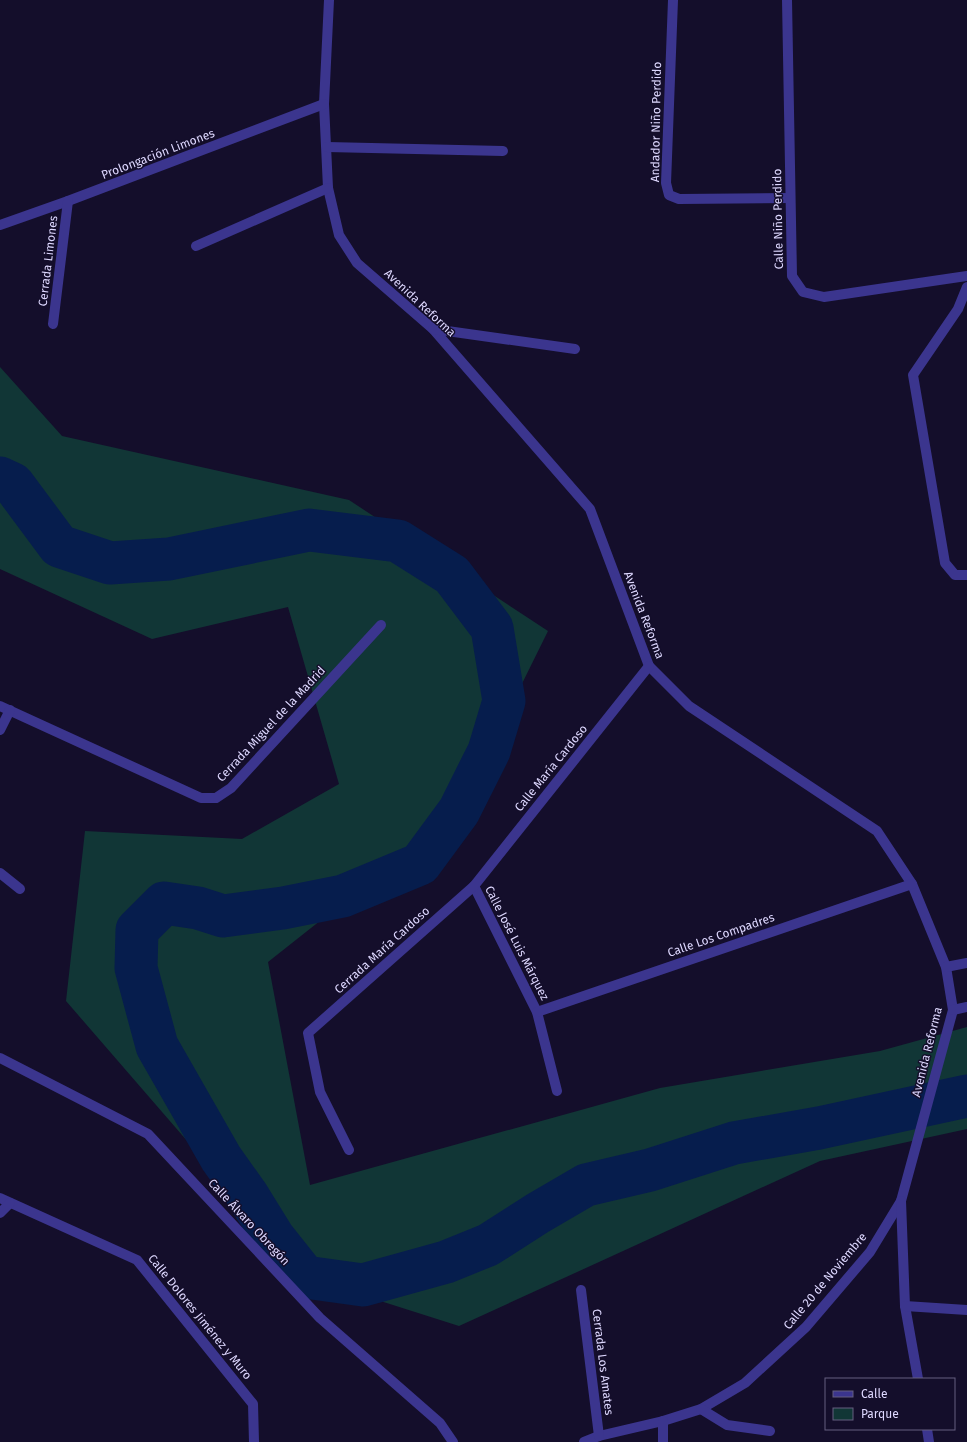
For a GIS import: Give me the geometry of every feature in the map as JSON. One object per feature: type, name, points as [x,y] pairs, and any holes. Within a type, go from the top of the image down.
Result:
[{"type":"street","name":"Avenida Reforma","points":[[329,0],[324,104],[328,188],[339,235],[357,263],[433,329],[590,509],[649,666],[689,706],[877,831],[912,884],[946,967],[953,1010],[901,1201]]},
{"type":"street","name":"Andador Niño Perdido","points":[[673,0],[666,183],[669,195],[679,199],[790,198]]},
{"type":"street","name":"Calle Niño Perdido","points":[[787,0],[792,276],[803,292],[824,297],[967,276]]},
{"type":"street","name":"Prolongación Limones","points":[[0,225],[68,201],[324,104]]},
{"type":"street","points":[[327,147],[502,152]]},
{"type":"street","points":[[196,246],[328,188]]},
{"type":"street","name":"Cerrada Limones","points":[[53,324],[68,201]]},
{"type":"street","points":[[967,287],[958,309],[913,375],[945,563],[955,575],[967,575]]},
{"type":"street","points":[[433,329],[574,349]]},
{"type":"street","name":"Cerrada Miguel de la Madrid","points":[[0,706],[201,798],[216,798],[231,788],[381,625]]},
{"type":"street","name":"Calle María Cardoso","points":[[474,886],[649,666]]},
{"type":"street","points":[[0,730],[10,710]]},
{"type":"street","points":[[0,873],[20,888]]},
{"type":"street","name":"Calle Los Compadres","points":[[537,1012],[912,884]]},
{"type":"street","name":"Calle José Luis Márquez","points":[[474,886],[537,1012],[557,1091]]},
{"type":"street","name":"Cerrada María Cardoso","points":[[348,1150],[320,1092],[308,1033],[474,886]]},
{"type":"street","points":[[946,967],[967,963]]},
{"type":"street","points":[[953,1010],[967,1007]]},
{"type":"street","name":"Calle Álvaro Obregón","points":[[0,1058],[148,1134],[320,1318],[440,1423],[453,1442]]},
{"type":"street","name":"Calle Dolores Jiménez y Muro","points":[[0,1198],[137,1260],[253,1404],[254,1442]]},
{"type":"street","points":[[901,1201],[905,1306],[918,1378]]},
{"type":"street","name":"Calle 20 de Noviembre","points":[[584,1442],[599,1436],[663,1421],[701,1409],[745,1383],[806,1327],[870,1252],[901,1201]]},
{"type":"street","points":[[0,1213],[10,1203]]},
{"type":"street","name":"Cerrada Los Amates","points":[[581,1290],[599,1436]]},
{"type":"street","points":[[905,1306],[967,1310]]},
{"type":"street","points":[[701,1409],[727,1425],[770,1431]]},
{"type":"street","points":[[663,1421],[663,1442]]},
{"type":"street","points":[[927,1430],[929,1442]]},
{"type":"green space","points":[[0,367],[62,436],[349,500],[548,631],[459,811],[268,962],[310,1185],[660,1088],[880,1051],[967,1027],[967,1129],[820,1161],[459,1326],[305,1277],[66,1001],[85,831],[242,839],[339,784],[288,607],[152,639],[0,569]]},
{"type":"waterway","points":[[0,478],[13,484],[59,546],[110,563],[169,559],[309,530],[398,541],[452,575],[492,628],[504,701],[489,751],[459,811],[420,864],[343,896],[283,908],[223,916],[198,908],[164,903],[137,930],[136,968],[157,1046],[221,1158],[248,1196],[274,1238],[305,1277],[363,1285],[446,1262],[488,1245],[586,1185],[650,1170],[734,1143],[819,1128],[967,1096]]}]
